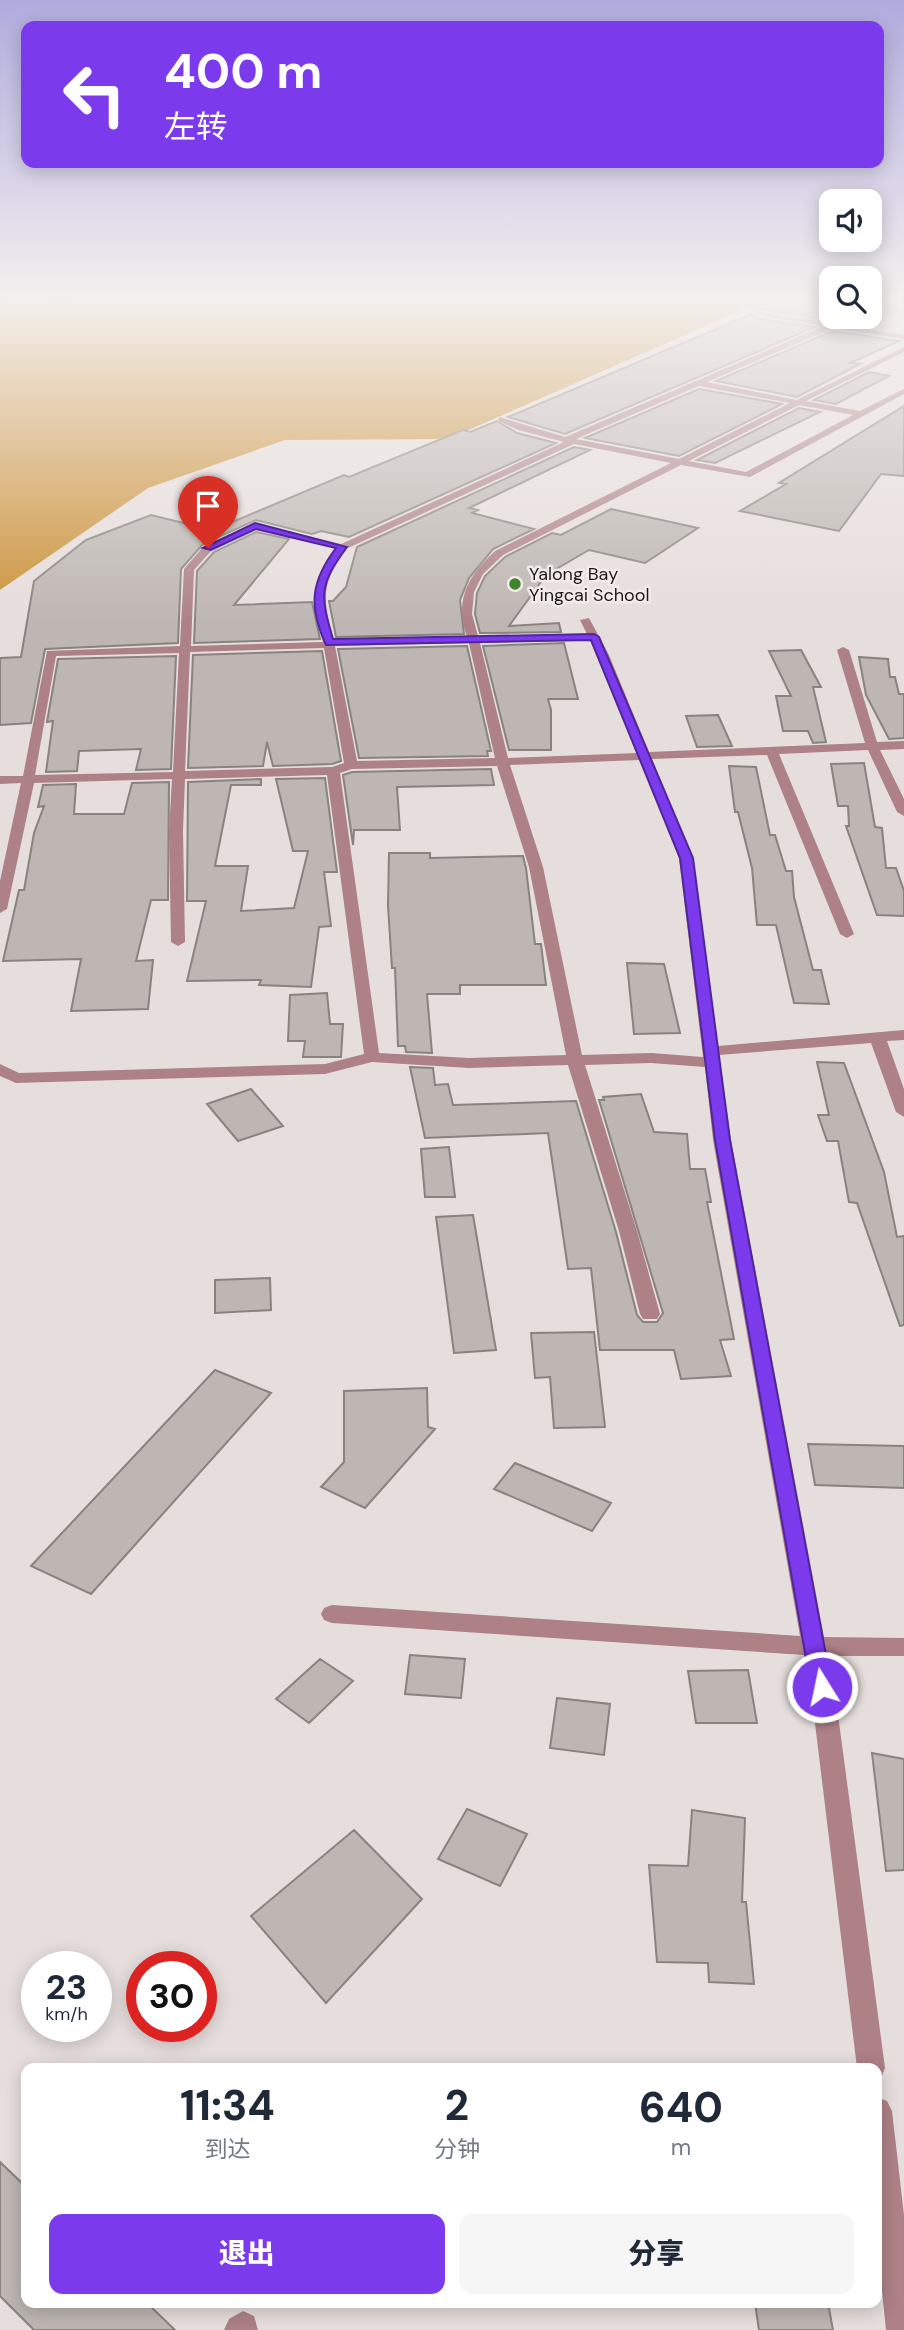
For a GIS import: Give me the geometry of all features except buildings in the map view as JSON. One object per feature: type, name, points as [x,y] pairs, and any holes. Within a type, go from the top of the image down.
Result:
[{"type":"street","points":[[351,765],[329,644],[317,603],[325,570],[342,547],[644,407]]},
{"type":"street","points":[[650,1314],[628,1231],[575,1060],[536,867],[503,762],[474,640],[466,621],[467,593],[477,571],[499,553],[678,461],[792,407]]},
{"type":"street","points":[[820,407],[860,414]]},
{"type":"street","points":[[502,419],[522,428],[570,440],[747,475],[874,407]]},
{"type":"street","points":[[178,942],[176,831],[189,569],[208,548],[255,526],[342,547]]},
{"type":"street","points":[[0,909],[29,779],[51,653],[474,640],[590,629],[686,858],[722,1140],[825,1707],[870,2063]]},
{"type":"street","points":[[842,650],[872,746],[904,812]]},
{"type":"street","points":[[0,780],[333,771],[351,765],[645,757],[904,745]]},
{"type":"street","points":[[772,751],[847,934]]},
{"type":"street","points":[[333,771],[373,1057]]},
{"type":"street","points":[[0,1069],[16,1078],[325,1069],[373,1057],[469,1063],[712,1057],[904,1035]]},
{"type":"street","points":[[877,1037],[904,1112]]},
{"type":"street","points":[[332,1614],[814,1646],[904,1647]]},
{"type":"street","points":[[882,2155],[902,2330]]},
{"type":"shaded area","points":[[0,407],[521,407],[448,439],[285,440],[148,488],[0,590]]},
{"type":"place","name":"Yalong Bay Yingcai School","points":[[515,584]]},
{"type":"route","points":[[208,548],[255,526],[342,547],[325,570],[317,603],[329,642],[594,637],[686,858],[722,1140],[822,1687]]}]
